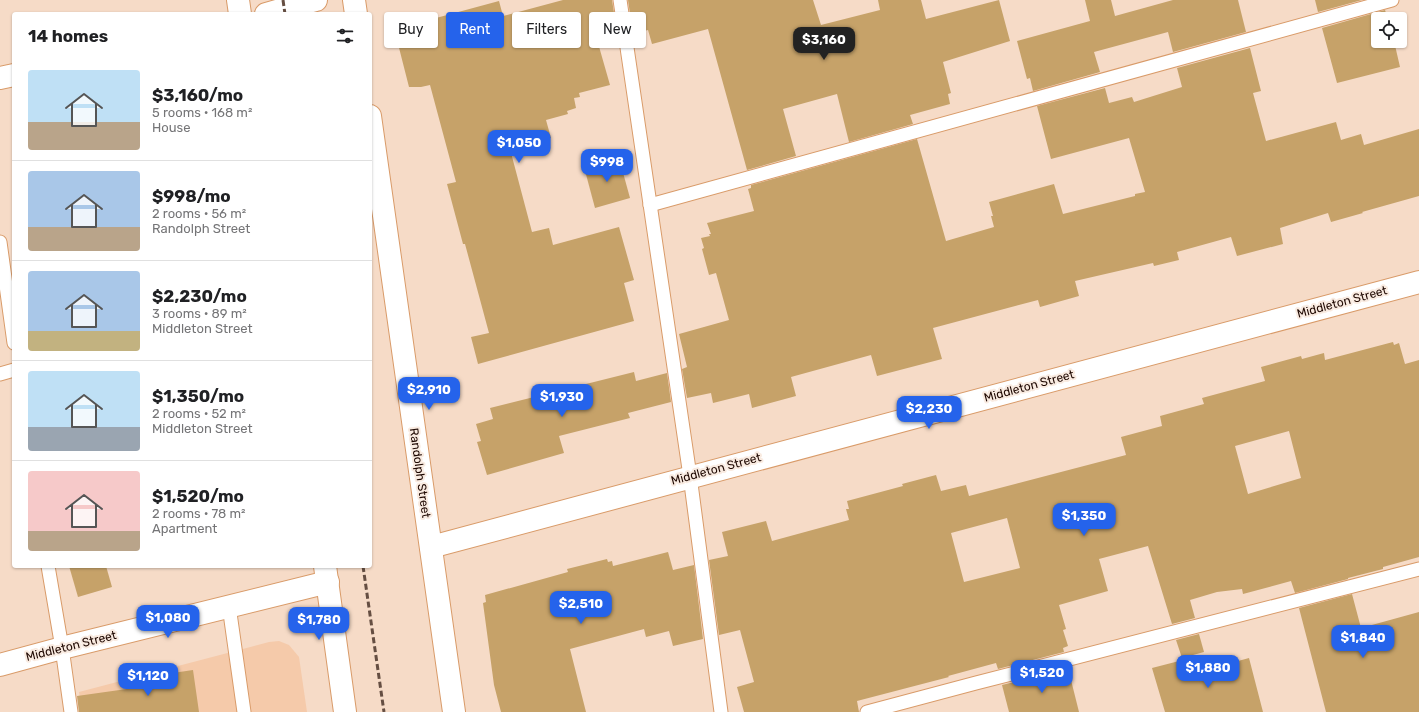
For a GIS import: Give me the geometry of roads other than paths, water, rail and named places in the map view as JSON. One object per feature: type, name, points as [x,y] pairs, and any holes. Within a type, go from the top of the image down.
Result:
[{"type":"street","points":[[238,0],[240,12]]},
{"type":"street","points":[[273,12],[316,0]]},
{"type":"street","points":[[354,0],[356,12]]},
{"type":"street","points":[[0,78],[12,75]]},
{"type":"street","name":"Randolph Street","points":[[372,130],[454,712]]},
{"type":"street","name":"Middleton Street","points":[[431,547],[690,476],[1419,282]]},
{"type":"street","points":[[327,574],[345,712]]},
{"type":"street","name":"Middleton Street","points":[[0,665],[229,606],[327,574]]},
{"type":"lane","points":[[620,0],[690,476],[721,712]]},
{"type":"lane","points":[[650,205],[1392,0]]},
{"type":"lane","points":[[0,242],[12,329]]},
{"type":"lane","points":[[0,374],[12,371]]},
{"type":"lane","points":[[48,568],[71,712]]},
{"type":"lane","points":[[867,712],[1419,569]]},
{"type":"lane","points":[[229,606],[244,712]]},
{"type":"railway","points":[[283,0],[285,12]]},
{"type":"railway","points":[[363,568],[384,712]]}]
